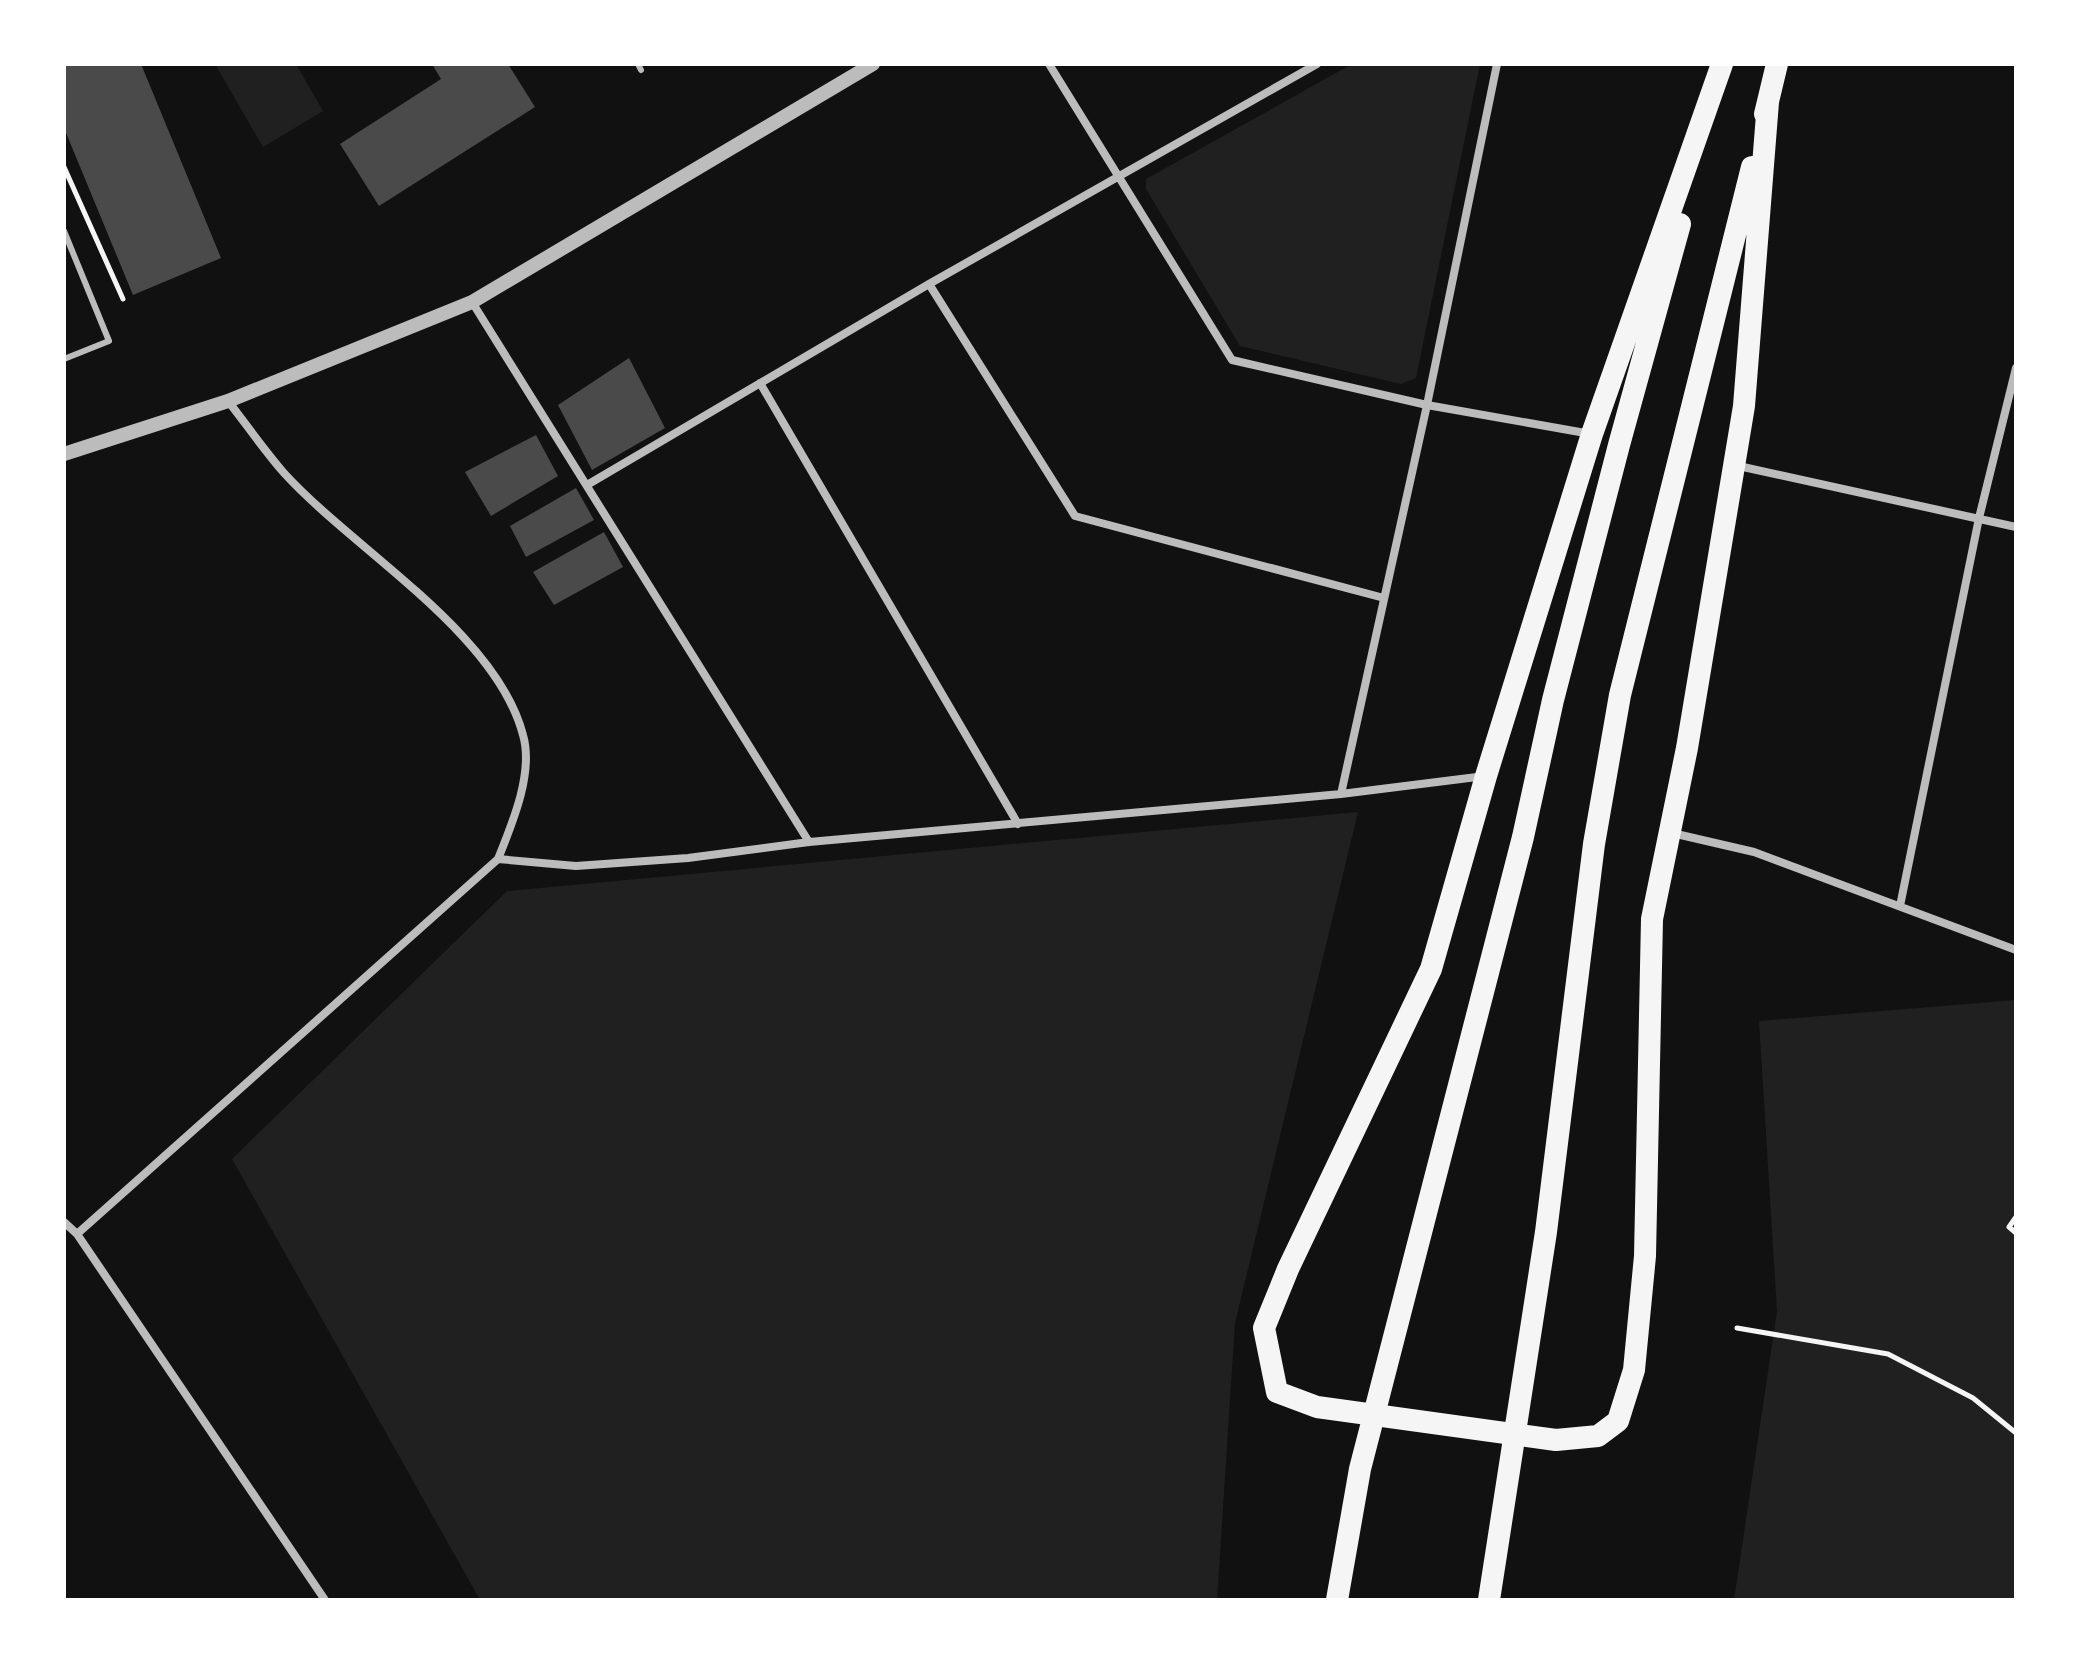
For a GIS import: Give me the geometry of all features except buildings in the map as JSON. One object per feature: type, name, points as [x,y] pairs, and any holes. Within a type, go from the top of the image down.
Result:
[{"type":"highway","points":[[1723,64],[1592,434],[1486,776],[1431,969],[1288,1269],[1264,1328],[1277,1392],[1317,1407],[1556,1440],[1598,1436],[1618,1421],[1634,1370],[1645,1256],[1652,919],[1667,832],[1687,748],[1744,406],[1768,102]]},
{"type":"highway","points":[[1337,1600],[1360,1469],[1523,837],[1553,700],[1723,64]]},
{"type":"highway","points":[[1489,1600],[1546,1232],[1594,844],[1620,695],[1777,64]]},
{"type":"street","points":[[64,454],[228,401],[472,302],[873,64]]},
{"type":"street","points":[[1049,64],[1232,360],[1427,405],[1592,434]]},
{"type":"street","points":[[587,485],[929,284],[1317,64]]},
{"type":"street","points":[[1341,794],[1427,405],[1497,64]]},
{"type":"street","points":[[929,284],[1075,516],[1384,598]]},
{"type":"street","points":[[472,302],[809,842]]},
{"type":"street","points":[[1900,906],[1979,518],[2016,368]]},
{"type":"street","points":[[760,383],[1018,824]]},
{"type":"street","points":[[77,1234],[498,859],[521,801],[524,737],[497,675],[407,583],[285,474],[228,401]]},
{"type":"street","points":[[1734,465],[2016,527]]},
{"type":"street","points":[[498,859],[576,866],[688,858],[809,842],[1341,794],[1486,776]]},
{"type":"street","points":[[1667,832],[1754,852],[2016,950]]},
{"type":"street","points":[[64,1222],[77,1234],[325,1600]]},
{"type":"lane","points":[[64,231],[109,341],[64,359]]},
{"type":"path","points":[[64,167],[123,299]]},
{"type":"path","points":[[2016,1217],[2009,1227],[2016,1233]]},
{"type":"path","points":[[1737,1328],[1888,1354],[1973,1398],[2016,1433]]},
{"type":"shaded area","points":[[215,64],[296,64],[323,111],[263,147]]},
{"type":"shaded area","points":[[1352,64],[1480,64],[1416,378],[1401,384],[1240,346],[1146,189],[1146,179]]},
{"type":"shaded area","points":[[1358,812],[1235,1323],[1217,1600],[480,1600],[232,1159],[507,891]]},
{"type":"shaded area","points":[[2016,1000],[2016,1600],[1734,1600],[1777,1311],[1759,1021]]}]
